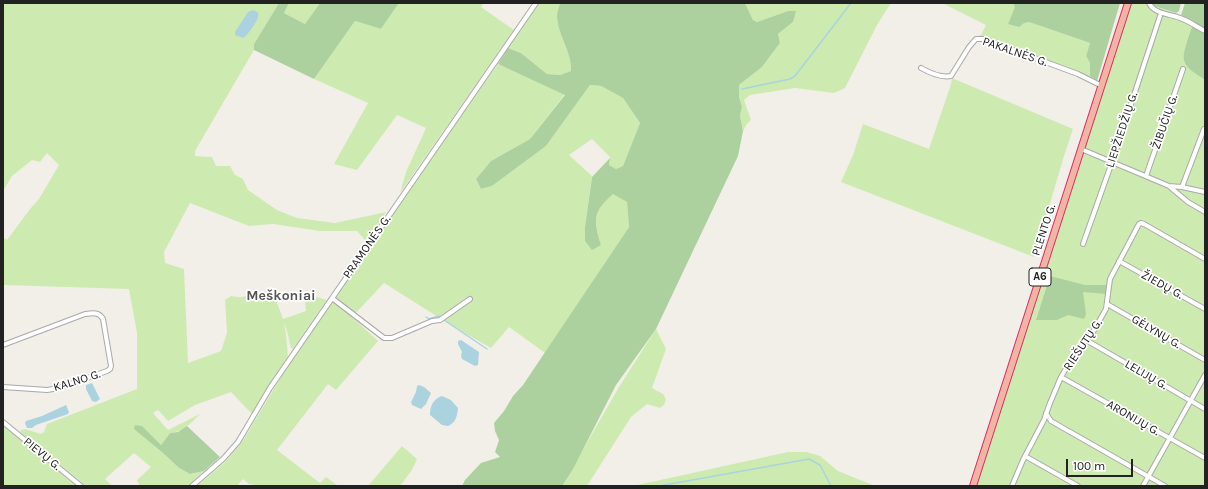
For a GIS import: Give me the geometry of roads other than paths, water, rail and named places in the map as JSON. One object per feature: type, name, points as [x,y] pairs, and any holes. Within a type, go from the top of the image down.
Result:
[{"type":"highway","name":"PLENTO G.","points":[[973,486],[1128,3]]},
{"type":"street","name":"PRAMONĖS G.","points":[[192,486],[224,459],[238,442],[270,388],[536,3]]},
{"type":"street","points":[[1149,3],[1155,10],[1180,18],[1205,31]]},
{"type":"street","name":"LIEPŽIEDŽIŲ G.","points":[[1082,244],[1112,162],[1160,16]]},
{"type":"street","name":"PAKALNĖS G.","points":[[921,68],[928,72],[946,77],[951,76],[976,39],[983,39],[1078,74],[1102,86]]},
{"type":"street","name":"ŽIBUČIŲ G.","points":[[1146,176],[1183,69]]},
{"type":"street","points":[[1182,187],[1204,129]]},
{"type":"street","points":[[1081,149],[1169,186],[1188,202],[1205,212]]},
{"type":"street","points":[[1169,186],[1205,192]]},
{"type":"street","name":"RIEŠUTŲ G.","points":[[1012,486],[1025,456],[1044,420],[1061,377],[1076,352],[1101,319],[1106,309],[1110,279],[1139,224],[1143,224],[1205,259]]},
{"type":"street","name":"ŽIEDŲ G.","points":[[1119,261],[1205,309]]},
{"type":"street","points":[[332,298],[384,338],[392,338],[432,321],[440,320],[470,299]]},
{"type":"street","name":"GĖLYNŲ G.","points":[[1107,304],[1205,360]]},
{"type":"street","name":"KALNO G.","points":[[3,345],[85,314],[95,313],[100,314],[103,319],[111,366],[107,371],[60,388],[47,390],[3,388]]},
{"type":"street","name":"LELIJŲ G.","points":[[1086,340],[1205,409]]},
{"type":"street","points":[[1143,486],[1205,375]]},
{"type":"street","name":"ARONIJŲ G.","points":[[1061,377],[1205,458]]},
{"type":"street","points":[[1046,413],[1051,421],[1165,486]]},
{"type":"street","name":"PIEVŲ G.","points":[[3,422],[81,486]]},
{"type":"street","points":[[1025,456],[1078,486]]},
{"type":"water","points":[[253,10],[258,13],[258,15],[253,27],[243,38],[235,35],[235,32],[248,12]]},
{"type":"water","points":[[461,340],[479,352],[478,365],[475,366],[462,359],[462,352],[458,344],[458,341]]},
{"type":"water","points":[[92,383],[100,399],[96,402],[92,401],[86,389],[86,385]]},
{"type":"water","points":[[419,385],[431,393],[426,404],[421,409],[412,405],[411,402],[417,386]]},
{"type":"water","points":[[442,396],[451,400],[458,408],[456,419],[448,426],[442,425],[430,415],[433,403],[436,399]]},
{"type":"water","points":[[66,405],[69,412],[68,414],[36,425],[32,428],[27,428],[25,423],[26,421],[42,416]]},
{"type":"waterway","points":[[742,89],[790,79],[795,76],[851,3]]},
{"type":"waterway","points":[[426,317],[429,319],[438,316],[441,317]]},
{"type":"waterway","points":[[444,320],[487,349]]},
{"type":"waterway","points":[[659,486],[809,459],[820,465],[831,486]]},
{"type":"district","name":"Meškoniai","points":[[281,296]]}]
